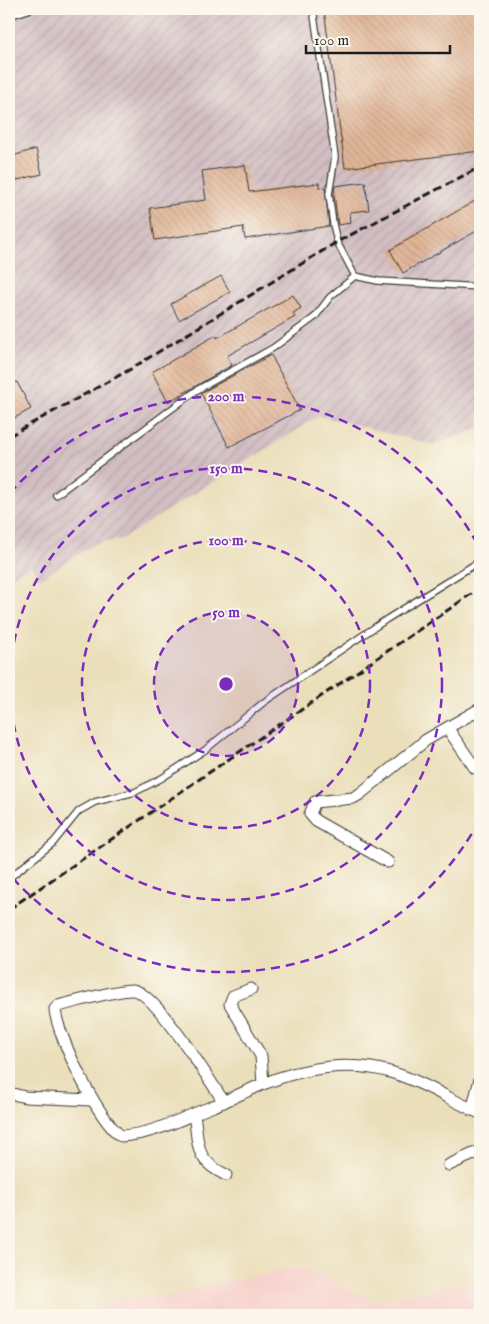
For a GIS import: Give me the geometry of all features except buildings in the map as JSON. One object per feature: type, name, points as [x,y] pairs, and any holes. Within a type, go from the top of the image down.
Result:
[{"type":"street","points":[[388,862],[316,821],[310,814],[311,808],[315,802],[352,798],[360,794],[426,740],[480,709]]},
{"type":"street","points":[[448,729],[475,768]]},
{"type":"street","points":[[251,989],[234,996],[230,1004],[261,1056],[263,1084]]},
{"type":"street","points":[[224,1102],[166,1018],[148,997],[135,990],[130,990],[58,1006],[55,1009],[58,1024],[91,1100],[111,1129],[121,1136],[148,1131],[224,1102],[263,1084],[300,1072],[346,1066],[390,1071],[476,1111],[480,1079]]},
{"type":"street","points":[[9,1093],[50,1100],[91,1100]]},
{"type":"street","points":[[194,1114],[204,1161],[209,1167],[226,1175]]},
{"type":"street","points":[[448,1165],[480,1151]]},
{"type":"lane","points":[[9,16],[31,9]]},
{"type":"lane","points":[[313,9],[335,157],[329,194],[333,224],[337,242],[355,276],[378,281],[480,287]]},
{"type":"lane","points":[[56,495],[197,390],[273,348],[316,318],[330,297],[355,276]]},
{"type":"lane","points":[[9,878],[53,843],[79,810],[95,802],[135,792],[162,778],[205,750],[264,702],[387,619],[480,561]]},
{"type":"shaded area","points":[[9,9],[480,9],[480,428],[433,445],[319,416],[120,540],[94,544],[40,579],[32,565],[9,577],[9,506],[11,505],[9,501]]},
{"type":"shaded area","points":[[302,1267],[375,1301],[480,1281],[480,1315],[93,1315],[119,1298],[173,1296],[221,1282]]},
{"type":"railway","points":[[9,436],[129,370],[337,242],[480,167]]},
{"type":"railway","points":[[9,909],[480,588]]}]
